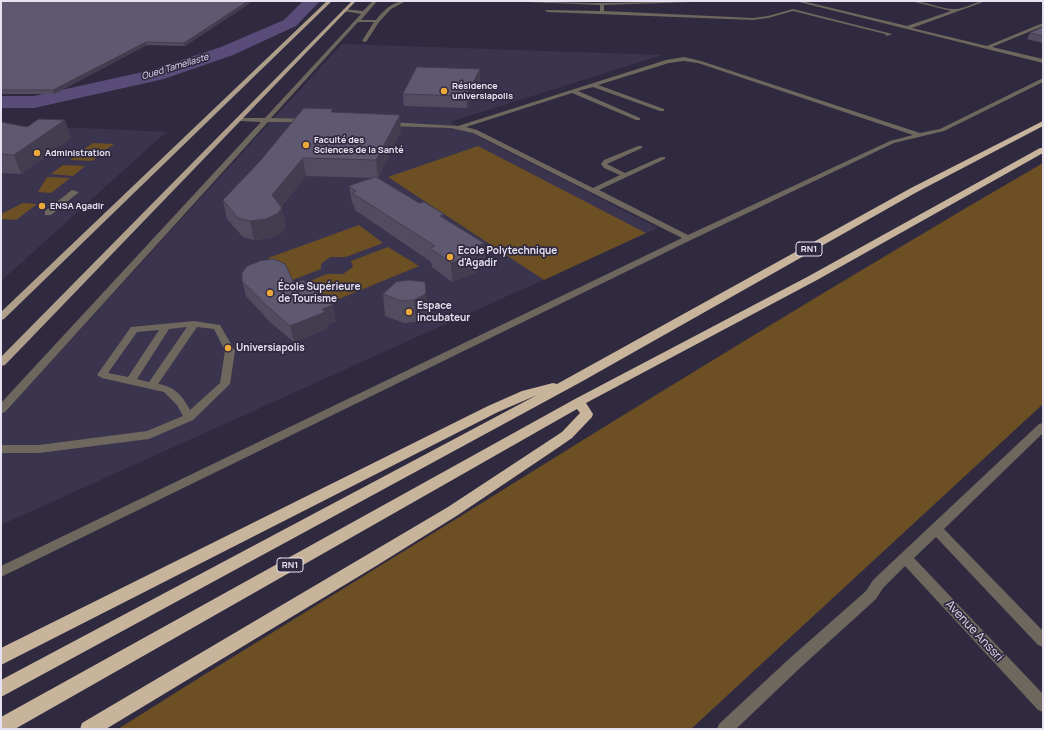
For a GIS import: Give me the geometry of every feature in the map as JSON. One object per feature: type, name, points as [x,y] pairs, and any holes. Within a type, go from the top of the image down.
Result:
[{"type":"highway","name":"RN1","points":[[1,689],[577,379],[914,190],[1043,123]]},
{"type":"highway","name":"RN1","points":[[1,727],[578,402],[813,278],[1043,150]]},
{"type":"highway","points":[[1,657],[493,409],[526,394],[577,379]]},
{"type":"highway","points":[[89,729],[377,558],[459,507],[554,444],[567,435],[587,414],[578,402]]},
{"type":"main road","points":[[3,313],[330,1]]},
{"type":"main road","points":[[1,363],[354,1]]},
{"type":"street","points":[[507,1],[602,4],[719,1]]},
{"type":"street","points":[[798,1],[1043,61]]},
{"type":"street","points":[[914,1],[956,11]]},
{"type":"street","points":[[907,28],[984,1]]},
{"type":"street","points":[[364,41],[389,8],[402,2]]},
{"type":"street","points":[[602,4],[602,12]]},
{"type":"street","points":[[345,10],[371,7]]},
{"type":"street","points":[[1,410],[357,20],[371,7]]},
{"type":"street","points":[[382,8],[389,8]]},
{"type":"street","points":[[547,11],[760,19],[793,10],[890,34],[886,35]]},
{"type":"street","points":[[357,20],[377,22]]},
{"type":"street","points":[[988,47],[1043,24]]},
{"type":"street","points":[[460,127],[668,61],[690,60],[920,135]]},
{"type":"street","points":[[1,572],[688,238],[892,142],[942,130],[1043,80]]},
{"type":"street","points":[[593,85],[662,110]]},
{"type":"street","points":[[572,91],[638,119]]},
{"type":"street","points":[[240,119],[314,121]]},
{"type":"street","points":[[378,123],[460,127],[481,134],[688,238]]},
{"type":"street","points":[[627,176],[606,167],[604,164],[606,160],[640,148]]},
{"type":"street","points":[[594,190],[664,158]]},
{"type":"street","points":[[48,213],[75,192]]},
{"type":"street","points":[[152,385],[194,324]]},
{"type":"street","points":[[1,450],[39,449],[149,435],[188,417],[225,384],[230,351],[218,327],[194,324],[134,329],[102,375],[167,389],[181,403],[188,417]]},
{"type":"street","points":[[131,381],[166,326]]},
{"type":"street","points":[[725,729],[795,663],[871,595],[878,584],[1043,427]]},
{"type":"street","points":[[936,529],[1043,642]]},
{"type":"street","name":"Avenue Anssri","points":[[906,558],[1043,705]]},
{"type":"shaded area","name":"Universiapolis","points":[[342,44],[662,55],[450,122],[658,228],[1,525],[1,416]]},
{"type":"shaded area","name":"ENSA Agadir","points":[[1,125],[106,129],[166,132],[1,281]]},
{"type":"shaded area","points":[[93,143],[114,144],[104,151],[83,150]]},
{"type":"shaded area","points":[[478,146],[646,233],[544,280],[388,177]]},
{"type":"shaded area","points":[[81,152],[102,154],[92,161],[70,160]]},
{"type":"shaded area","points":[[1043,163],[1043,404],[691,729],[118,729],[821,294]]},
{"type":"shaded area","points":[[63,165],[85,166],[73,176],[51,174]]},
{"type":"shaded area","points":[[47,177],[70,178],[51,193],[38,192]]},
{"type":"shaded area","points":[[23,203],[37,204],[16,220],[1,219],[1,214]]},
{"type":"shaded area","points":[[359,225],[383,243],[346,257],[330,257],[321,264],[321,269],[290,281],[268,258]]},
{"type":"shaded area","points":[[388,247],[419,266],[317,308],[295,287],[327,274],[343,274],[353,267],[351,261]]},
{"type":"building","points":[[1,1],[248,1],[184,43],[146,42],[53,90],[1,90]]},
{"type":"building","points":[[1043,27],[1043,36],[1030,33]]},
{"type":"building","points":[[417,67],[480,69],[466,96],[403,94]]},
{"type":"building","points":[[304,108],[333,109],[331,112],[400,115],[376,160],[303,158],[272,195],[282,208],[277,214],[266,219],[250,221],[238,218],[223,200],[261,160]]},
{"type":"building","points":[[39,119],[65,120],[14,155],[1,154],[1,122],[27,127]]},
{"type":"building","points":[[376,177],[419,203],[424,202],[444,214],[440,216],[484,243],[471,249],[476,253],[451,263],[430,248],[435,246],[352,193],[356,191],[349,186]]},
{"type":"building","points":[[274,259],[285,264],[294,283],[303,280],[333,305],[322,309],[325,312],[290,326],[242,281],[242,273],[247,266],[260,261]]},
{"type":"building","points":[[409,280],[425,282],[426,292],[424,295],[414,300],[401,301],[383,294],[396,282]]},
{"type":"waterway","name":"Oued Tamellaste","points":[[1,102],[34,102],[157,75],[227,51],[290,23],[312,1]]},
{"type":"place","name":"Résidence universiapolis","points":[[444,91]]},
{"type":"place","name":"Faculté des Sciences de la Santé","points":[[306,145]]},
{"type":"place","name":"Administration","points":[[37,153]]},
{"type":"place","name":"ENSA Agadir","points":[[42,206]]},
{"type":"place","name":"Ecole Polytechnique d'Agadir","points":[[450,257]]},
{"type":"place","name":"École Supérieure de Tourisme","points":[[270,293]]},
{"type":"place","name":"Espace incubateur","points":[[409,312]]},
{"type":"place","name":"Universiapolis","points":[[228,348]]}]
